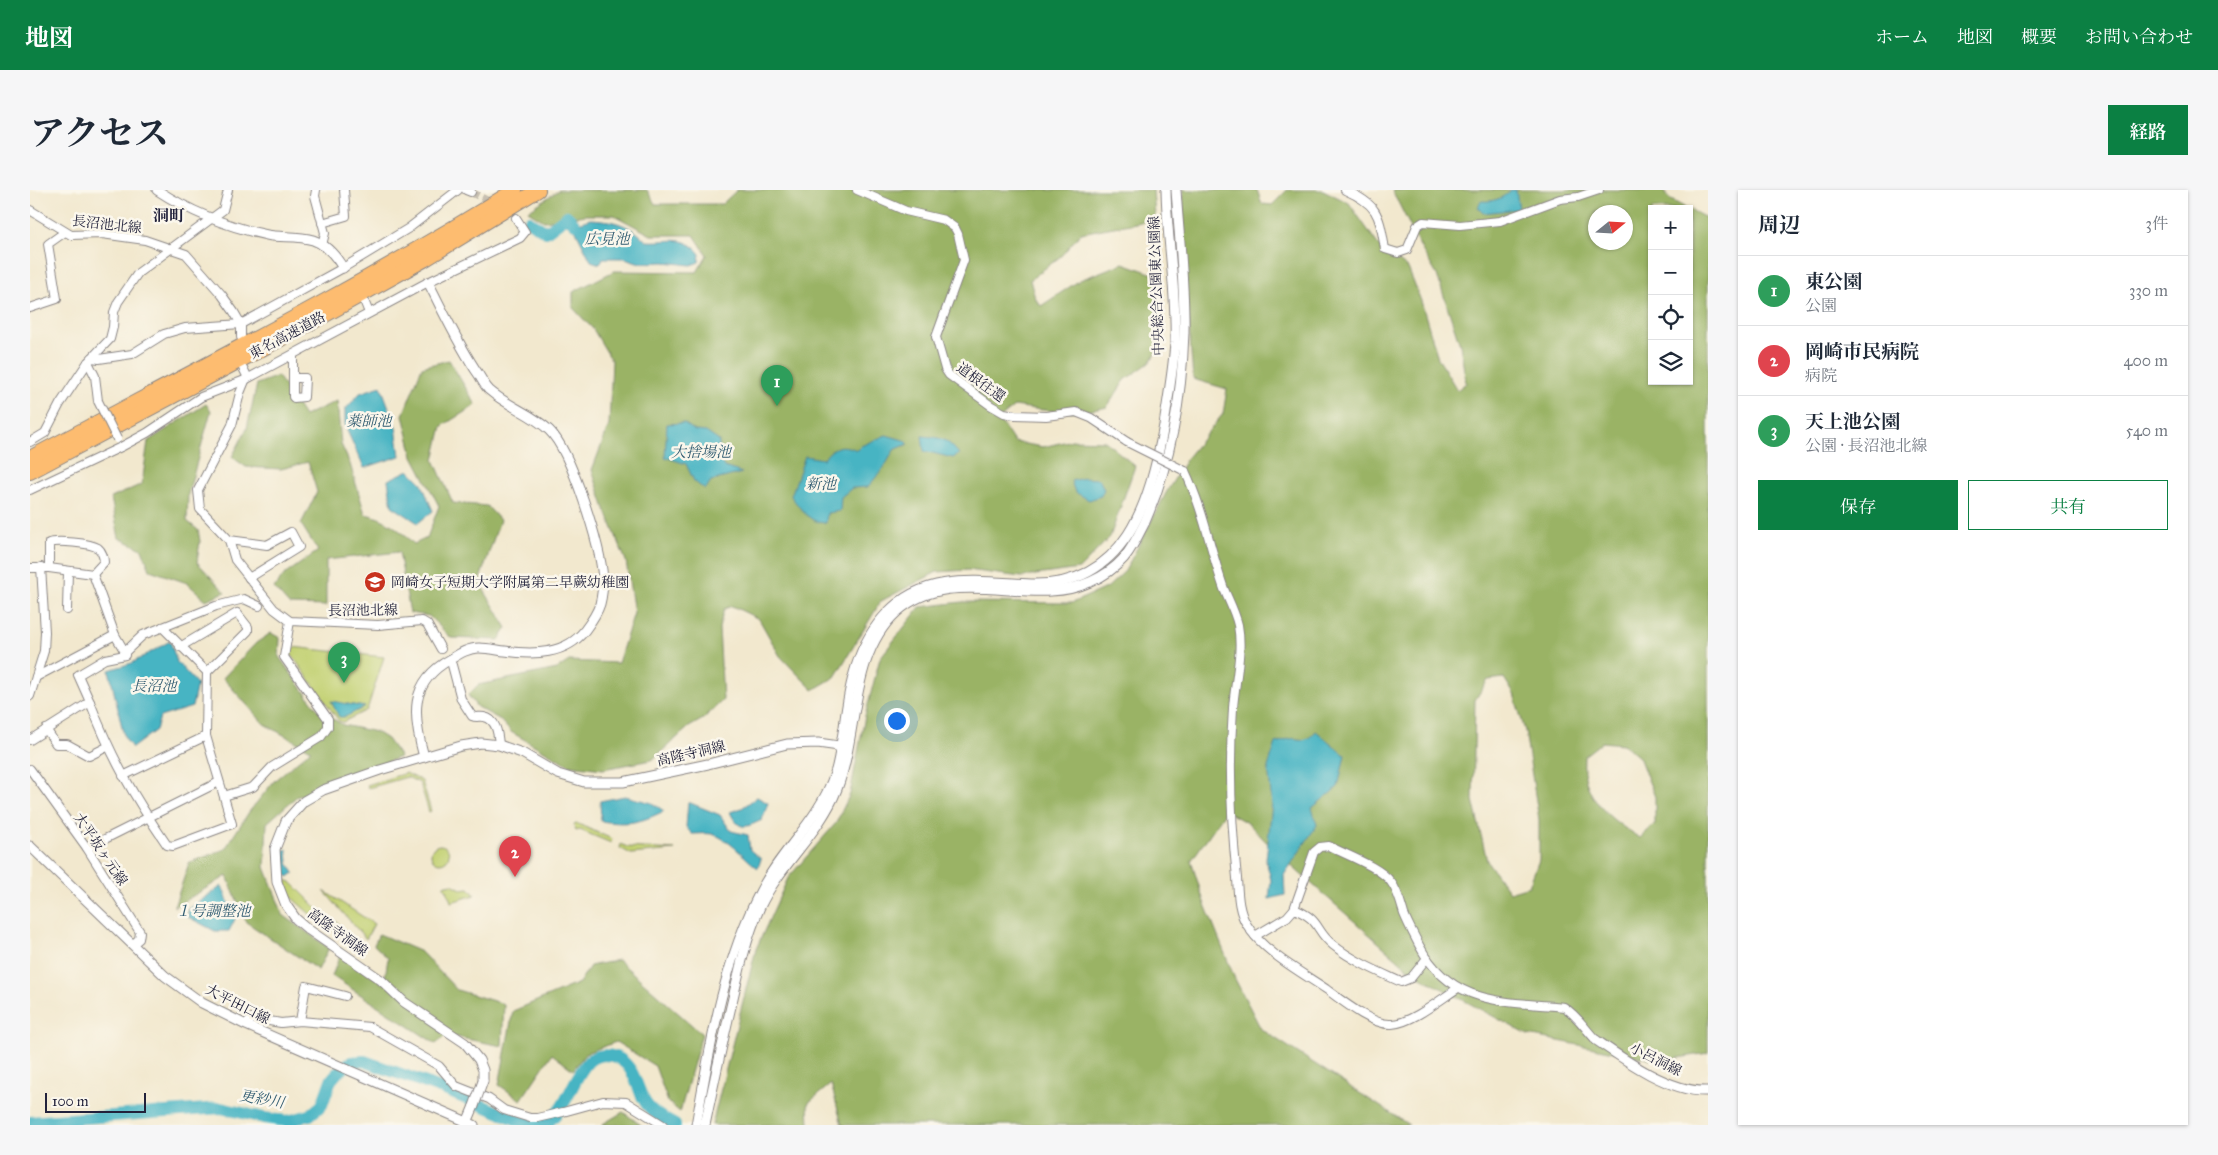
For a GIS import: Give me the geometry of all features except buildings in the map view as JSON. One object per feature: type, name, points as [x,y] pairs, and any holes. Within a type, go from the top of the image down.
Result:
[{"type":"highway","name":"東名高速道路","points":[[30,458],[304,313],[419,249],[515,190]]},
{"type":"highway","name":"東名高速道路","points":[[30,472],[424,260],[538,190]]},
{"type":"street","points":[[157,190],[194,210],[214,218],[268,235],[312,240],[337,257],[346,272]]},
{"type":"street","points":[[30,442],[45,433],[60,404],[90,360],[110,339],[114,327],[114,312],[138,273],[144,267],[173,249],[223,210],[228,190]]},
{"type":"street","points":[[316,190],[315,196],[324,233],[322,245]]},
{"type":"street","points":[[322,223],[346,216],[344,190]]},
{"type":"street","points":[[90,360],[132,354],[164,334],[185,328],[241,324],[346,272],[409,228],[458,190]]},
{"type":"street","name":"道根往還","points":[[856,190],[906,211],[944,220],[955,228],[962,245],[964,260],[936,337],[945,369],[949,376],[1004,413],[1046,416],[1076,412],[1091,418],[1127,442],[1185,471],[1204,515],[1225,591],[1238,626],[1239,662],[1232,730],[1232,827],[1240,906],[1246,924],[1255,936]]},
{"type":"street","name":"中央総合公園東公園線","points":[[845,747],[848,696],[856,665],[865,644],[875,628],[887,612],[901,600],[914,592],[934,584],[956,580],[1035,584],[1071,579],[1094,570],[1112,556],[1127,538],[1150,490],[1168,401],[1175,341],[1166,190]]},
{"type":"street","points":[[705,1125],[718,1059],[746,944],[761,906],[778,877],[814,830],[836,791],[865,666],[884,626],[897,611],[916,599],[930,593],[951,588],[1042,592],[1064,590],[1083,585],[1115,566],[1125,557],[1137,539],[1160,481],[1177,411],[1182,370],[1184,328],[1176,190]]},
{"type":"street","points":[[1345,190],[1356,195],[1376,210],[1381,222],[1385,249],[1398,253],[1408,250],[1417,226],[1423,222],[1460,225],[1500,221],[1560,199],[1578,197],[1599,190]]},
{"type":"street","name":"長沼池北線","points":[[30,210],[71,235],[102,234],[145,240],[186,254],[222,295],[241,324]]},
{"type":"street","points":[[30,490],[147,433],[201,397],[245,380],[428,282],[520,238],[525,232],[516,218]]},
{"type":"street","points":[[30,308],[57,299],[48,244],[65,232]]},
{"type":"street","points":[[424,757],[416,727],[418,696],[431,673],[444,662],[472,649],[535,653],[556,650],[573,642],[592,620],[599,608],[602,592],[602,578],[595,541],[572,471],[562,448],[550,430],[489,390],[471,364],[428,282]]},
{"type":"street","points":[[365,303],[369,314]]},
{"type":"street","points":[[241,324],[241,337]]},
{"type":"street","points":[[293,355],[293,378]]},
{"type":"street","points":[[90,360],[95,376],[98,401],[121,447]]},
{"type":"street","points":[[224,796],[253,787],[272,767],[321,737],[328,727],[328,719],[284,657],[290,621],[274,609],[249,578],[233,557],[229,540],[200,508],[198,490],[232,425],[247,376],[243,368]]},
{"type":"street","points":[[229,540],[267,544],[291,532],[299,547],[249,578]]},
{"type":"street","points":[[30,696],[44,651],[45,567],[49,543],[74,543],[98,547],[104,562],[93,574]]},
{"type":"street","points":[[30,568],[45,567],[93,574]]},
{"type":"street","points":[[67,610],[68,571]]},
{"type":"street","points":[[93,574],[115,635],[125,652]]},
{"type":"street","points":[[180,647],[237,613],[248,627],[248,631],[207,672],[206,736],[232,824],[174,846],[168,845],[123,776],[107,747],[78,675],[105,659],[125,655],[125,652],[144,635],[216,606],[244,599],[259,606]]},
{"type":"street","name":"長沼池北線","points":[[290,621],[378,625],[422,621],[427,624],[441,649]]},
{"type":"street","points":[[162,627],[207,672]]},
{"type":"street","points":[[36,677],[115,635]]},
{"type":"street","points":[[452,665],[461,699],[472,716],[485,717],[493,722],[498,729],[499,744]]},
{"type":"street","points":[[30,740],[90,702]]},
{"type":"street","points":[[46,729],[56,744],[67,744],[89,756],[107,747]]},
{"type":"street","points":[[123,776],[206,736]]},
{"type":"street","name":"高隆寺洞線","points":[[469,1124],[483,1081],[483,1070],[474,1052],[465,1043],[404,1002],[381,980],[296,919],[280,894],[276,882],[274,861],[279,835],[286,821],[304,801],[323,790],[449,749],[481,743],[499,744],[522,753],[558,774],[584,782],[623,782],[708,764],[787,744],[818,743],[845,747]]},
{"type":"street","points":[[696,1125],[709,1056],[738,944],[760,892],[776,866],[817,812],[845,747]]},
{"type":"street","name":"大平坂ヶ元線","points":[[30,769],[87,848],[140,932],[140,939],[133,944]]},
{"type":"street","points":[[87,848],[219,782]]},
{"type":"street","name":"大平田口線","points":[[30,846],[165,976],[202,1003],[246,1025],[469,1124]]},
{"type":"street","points":[[1458,988],[1411,1018],[1392,1024],[1378,1022],[1354,1009],[1283,960],[1255,936],[1287,917],[1294,909],[1314,852],[1320,847],[1329,846],[1384,875],[1392,883],[1405,916],[1427,958],[1441,976],[1458,988],[1484,999],[1564,1007],[1576,1014],[1584,1028],[1596,1040]]},
{"type":"street","points":[[1294,909],[1308,914],[1331,944],[1358,962],[1401,982],[1411,978],[1427,958]]},
{"type":"street","points":[[300,1021],[306,986],[345,996]]},
{"type":"street","points":[[246,1025],[252,1018],[281,1023],[300,1021],[370,1027],[439,1066],[456,1086],[489,1099],[504,1110],[530,1118],[537,1118],[603,1101],[626,1102],[663,1125]]},
{"type":"street","name":"小呂洞線","points":[[1596,1040],[1631,1064],[1664,1080],[1683,1088],[1708,1091]]},
{"type":"green space","points":[[559,190],[647,190],[655,204],[722,204],[737,190],[1153,190],[1155,216],[1141,222],[1081,233],[1061,256],[1030,280],[1035,298],[1041,306],[1080,280],[1123,263],[1156,275],[1159,348],[1149,363],[1125,380],[1107,407],[1073,412],[1015,406],[999,419],[1014,442],[1043,447],[1072,440],[1105,441],[1135,466],[1110,537],[1079,569],[1021,577],[968,570],[937,572],[881,601],[835,677],[813,690],[780,656],[759,619],[732,606],[724,609],[719,628],[723,700],[703,719],[689,727],[652,760],[603,769],[569,765],[511,732],[499,719],[477,707],[468,695],[478,685],[557,669],[569,661],[618,663],[634,613],[626,561],[592,470],[609,425],[612,361],[593,329],[573,308],[573,292],[614,271],[697,272],[707,255],[694,235],[651,235],[614,215],[586,215],[544,221],[528,211]]},
{"type":"green space","points":[[1183,190],[1257,190],[1262,204],[1272,205],[1287,190],[1323,190],[1349,203],[1379,246],[1408,268],[1421,301],[1438,358],[1457,390],[1466,383],[1460,345],[1437,275],[1422,250],[1392,190],[1664,190],[1669,199],[1680,205],[1648,205],[1648,385],[1693,385],[1693,211],[1708,219],[1708,1053],[1660,1061],[1528,1035],[1413,973],[1279,855],[1249,824],[1226,811],[1191,861],[1204,902],[1235,979],[1261,1029],[1409,1125],[842,1125],[831,1084],[808,1103],[809,1125],[712,1125],[756,949],[788,878],[836,823],[850,794],[865,716],[880,658],[920,607],[962,602],[1072,603],[1108,587],[1125,571],[1166,493],[1189,455],[1223,414],[1227,389],[1193,379],[1186,287]],"holes":[[[1504,678],[1514,694],[1525,731],[1539,820],[1539,860],[1529,886],[1509,892],[1487,861],[1473,800],[1475,700],[1488,680]],[[1602,742],[1623,744],[1639,757],[1655,797],[1655,824],[1640,838],[1606,813],[1588,787],[1584,774],[1584,756]]]},
{"type":"green space","points":[[449,360],[476,405],[442,426],[434,460],[453,503],[487,506],[500,520],[479,582],[507,628],[499,640],[451,638],[429,616],[410,613],[399,552],[326,560],[326,606],[289,605],[274,588],[284,575],[318,551],[301,524],[317,492],[308,462],[281,469],[246,467],[232,457],[247,428],[257,384],[278,376],[304,416],[337,401],[341,444],[350,464],[365,514],[379,518],[392,525],[414,544],[427,538],[439,506],[413,456],[403,415],[422,367]]},
{"type":"green space","points":[[206,404],[211,411],[188,494],[187,521],[198,530],[200,541],[197,562],[225,592],[206,600],[187,583],[150,570],[142,549],[119,538],[111,498],[142,484],[148,441]]},
{"type":"green space","points":[[271,633],[280,638],[279,657],[318,710],[343,725],[376,732],[387,739],[400,757],[296,797],[267,823],[265,867],[283,915],[329,948],[318,970],[246,922],[227,876],[174,907],[189,863],[225,849],[249,812],[275,780],[311,750],[264,724],[223,678],[256,643]]},
{"type":"green space","points":[[292,647],[384,657],[367,710],[343,722],[339,721],[291,654]]},
{"type":"green space","points":[[406,773],[422,781],[431,811],[429,812],[420,783],[407,777],[368,788],[367,785]]},
{"type":"green space","points":[[576,823],[612,839],[611,843],[580,830],[576,831],[574,825]]},
{"type":"green space","points":[[621,844],[627,847],[675,850],[631,854],[620,848]]},
{"type":"green space","points":[[440,845],[446,848],[449,854],[446,860],[440,863],[434,860],[431,854],[434,848]]},
{"type":"green space","points":[[285,880],[291,882],[333,924],[336,921],[350,936],[346,939],[309,913],[291,897]]},
{"type":"green space","points":[[452,884],[461,889],[469,888],[475,895],[451,902],[447,890],[443,886]]},
{"type":"green space","points":[[324,891],[374,924],[366,939]]},
{"type":"green space","points":[[379,934],[421,952],[457,990],[504,1004],[502,1046],[446,1035],[436,1044],[332,976],[340,955],[384,984],[388,958],[374,945]]},
{"type":"green space","points":[[618,960],[702,1034],[680,1112],[668,1102],[655,1066],[616,1042],[586,1053],[573,1070],[552,1054],[521,1100],[499,1085],[513,1011],[579,983],[590,966]]},
{"type":"green space","points":[[623,1112],[641,1125],[601,1125]]},
{"type":"water","points":[[1511,190],[1516,190],[1519,209],[1483,213],[1478,208],[1481,201],[1497,199]]},
{"type":"water","name":"広見池","points":[[590,219],[606,220],[620,224],[634,231],[646,241],[675,240],[688,243],[700,254],[699,262],[691,265],[664,262],[640,263],[625,258],[603,258],[600,264],[591,261],[573,225]]},
{"type":"water","name":"薬師池","points":[[381,386],[396,427],[400,456],[364,468],[345,426],[345,410],[360,393]]},
{"type":"water","name":"大捨場池","points":[[684,423],[695,431],[706,432],[719,441],[719,458],[724,467],[742,473],[711,481],[705,490],[694,481],[686,464],[665,457],[667,424]]},
{"type":"water","name":"新池","points":[[886,435],[907,441],[908,444],[894,450],[885,466],[868,487],[852,488],[841,497],[840,511],[827,513],[826,523],[810,518],[791,496],[805,456],[823,459],[838,447],[857,450],[861,446]]},
{"type":"water","points":[[922,436],[943,440],[951,445],[959,454],[953,458],[924,451]]},
{"type":"water","points":[[409,470],[421,482],[433,511],[418,523],[392,506],[388,480]]},
{"type":"water","points":[[1084,478],[1099,479],[1104,489],[1101,496],[1089,500],[1075,492],[1071,481]]},
{"type":"water","name":"長沼池","points":[[170,641],[177,662],[197,684],[192,707],[160,717],[156,730],[132,748],[124,736],[109,670],[132,663]]},
{"type":"water","points":[[331,701],[365,707],[345,717],[339,717]]},
{"type":"water","points":[[1316,731],[1345,755],[1338,787],[1312,808],[1317,825],[1284,875],[1285,895],[1269,899],[1271,880],[1266,860],[1272,804],[1268,767],[1276,743],[1289,739],[1303,740],[1309,738]]},
{"type":"water","points":[[625,796],[652,803],[664,811],[633,822],[601,821],[600,801]]},
{"type":"water","points":[[757,797],[768,803],[762,820],[747,826],[740,825],[730,812],[742,808]]},
{"type":"water","points":[[688,802],[720,815],[731,831],[748,835],[750,850],[761,859],[758,868],[719,836],[692,834],[686,827]]},
{"type":"water","points":[[287,849],[288,863],[294,873],[288,877],[282,862],[282,851]]},
{"type":"water","name":"１号調整池","points":[[222,886],[235,919],[229,931],[215,931],[188,917],[188,909]]},
{"type":"waterway","points":[[529,221],[546,232],[567,216],[575,224]]},
{"type":"waterway","name":"更紗川","points":[[544,1125],[559,1111],[588,1062],[595,1057],[608,1055],[616,1057],[625,1063],[633,1073],[648,1106],[658,1115],[675,1125]]},
{"type":"waterway","name":"更紗川","points":[[30,1122],[221,1108],[264,1118],[288,1121],[310,1115],[322,1105],[331,1080],[338,1072],[351,1062],[364,1061],[440,1088],[520,1121],[538,1125]]},
{"type":"tunnel","points":[[471,192],[493,204]]},
{"type":"place","name":"東公園","points":[[777,406]]},
{"type":"place","name":"岡崎女子短期大学附属第二早蕨幼稚園","points":[[375,582]]},
{"type":"place","name":"天上池公園","points":[[344,683]]},
{"type":"place","name":"岡崎市民病院","points":[[515,877]]},
{"type":"district","name":"洞町","points":[[169,215]]}]
